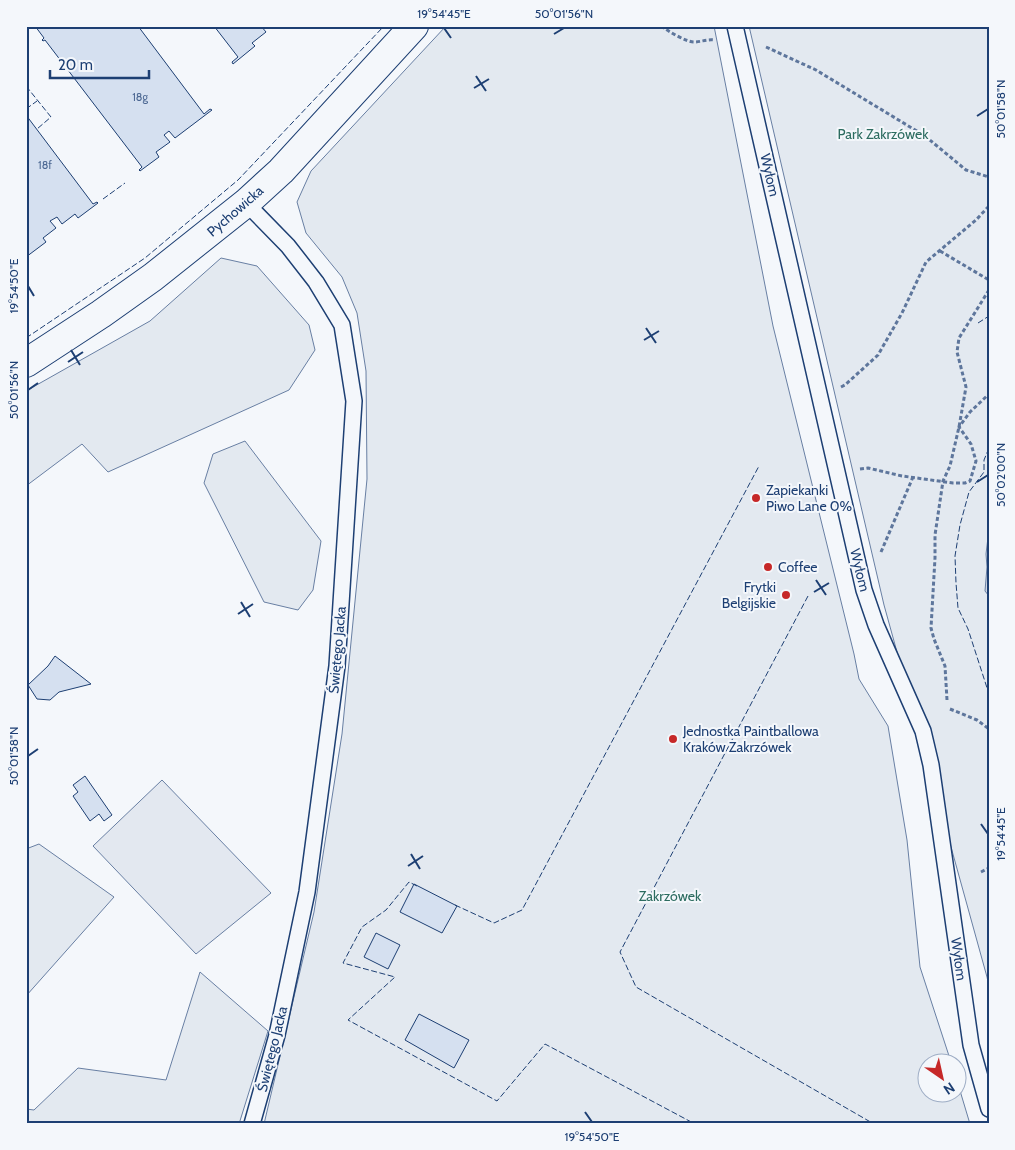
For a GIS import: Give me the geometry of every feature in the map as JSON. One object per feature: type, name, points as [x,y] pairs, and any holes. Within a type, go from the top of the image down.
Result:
[{"type":"street","name":"Pychowicka","points":[[26,363],[153,277],[246,203],[281,170],[414,26]]},
{"type":"lane","name":"Wyłom","points":[[735,26],[864,590],[876,625],[923,731],[931,765],[971,1044],[989,1108]]},
{"type":"lane","name":"Świętego Jacka","points":[[246,203],[288,246],[316,282],[342,324],[354,401],[336,666],[307,892],[277,1035],[252,1124]]},
{"type":"path","points":[[661,26],[692,43],[711,39],[741,49],[762,46],[816,70],[925,136],[966,170],[989,177]]},
{"type":"path","points":[[820,395],[845,385],[878,355],[902,313],[926,262],[976,220],[989,206]]},
{"type":"path","points":[[939,251],[989,280]]},
{"type":"path","points":[[947,700],[945,666],[931,628],[935,534],[943,481],[950,466],[960,428],[966,387],[957,352],[959,338],[989,290]]},
{"type":"path","points":[[960,428],[970,412],[989,394]]},
{"type":"path","points":[[838,473],[868,468],[902,476],[964,484],[970,481],[976,461],[971,444],[960,428]]},
{"type":"path","points":[[864,590],[913,477]]},
{"type":"path","points":[[950,709],[977,720],[989,730]]},
{"type":"path","points":[[981,872],[989,868]]},
{"type":"green space","name":"Zakrzówek","points":[[446,26],[714,26],[773,326],[859,679],[888,726],[907,840],[920,967],[948,1052],[918,1052],[918,1102],[963,1102],[970,1124],[264,1124],[314,912],[342,734],[367,479],[366,371],[357,313],[342,277],[306,233],[297,202],[311,171]]},
{"type":"green space","name":"Park Zakrzówek","points":[[749,26],[989,26],[989,987],[884,605]]},
{"type":"green space","points":[[221,258],[257,266],[309,325],[315,350],[289,390],[108,472],[82,444],[26,486],[26,391],[150,321]]},
{"type":"green space","points":[[245,441],[321,541],[313,590],[298,610],[264,602],[204,483],[213,454]]},
{"type":"green space","points":[[39,844],[114,897],[26,996],[26,849]]},
{"type":"green space","points":[[200,972],[268,1031],[239,1124],[26,1124],[26,1109],[34,1110],[78,1068],[166,1080]]},
{"type":"shaded area","points":[[989,529],[989,596],[985,591]]},
{"type":"shaded area","points":[[162,780],[271,893],[196,954],[93,846]]},
{"type":"building","points":[[35,26],[138,26],[204,114],[210,109],[212,110],[175,138],[169,131],[164,135],[170,142],[156,152],[159,157],[140,171],[142,167],[45,40],[42,40],[44,38]]},
{"type":"building","points":[[214,26],[261,26],[266,32],[252,43],[255,46],[233,64],[232,62],[238,57]]},
{"type":"building","points":[[26,115],[93,204],[98,203],[78,218],[75,214],[62,224],[57,217],[50,221],[56,228],[43,238],[46,242],[26,257],[28,253],[26,251]]},
{"type":"building","points":[[55,656],[91,684],[59,692],[50,700],[37,699],[28,685],[48,666]]},
{"type":"building","points":[[85,776],[112,815],[104,821],[99,814],[90,821],[73,796],[78,792],[73,785]]},
{"type":"building","points":[[414,884],[457,906],[442,933],[400,912]]},
{"type":"building","points":[[376,933],[400,945],[388,969],[364,957]]},
{"type":"building","points":[[419,1014],[469,1040],[454,1068],[405,1040]]},
{"type":"fence","points":[[26,338],[145,258],[238,180],[384,26]]},
{"type":"fence","points":[[26,86],[51,117],[37,129]]},
{"type":"fence","points":[[26,109],[37,101]]},
{"type":"fence","points":[[103,199],[125,183]]},
{"type":"fence","points":[[978,323],[989,316]]},
{"type":"fence","points":[[989,448],[984,460],[984,472],[969,492],[960,525],[955,556],[958,608],[968,629],[989,694]]},
{"type":"fence","points":[[455,905],[494,923],[522,910],[759,466]]},
{"type":"fence","points":[[808,596],[620,952],[636,987],[874,1124]]},
{"type":"fence","points":[[417,886],[409,882],[386,910],[362,927],[343,963],[395,977],[348,1020],[497,1101],[545,1044],[695,1124]]},
{"type":"place","name":"Zapiekanki Piwo Lane 0%","points":[[756,498]]},
{"type":"place","name":"Coffee","points":[[768,567]]},
{"type":"place","name":"Frytki Belgijskie","points":[[786,595]]},
{"type":"place","name":"Jednostka Paintballowa Kraków Zakrzówek","points":[[673,739]]}]
